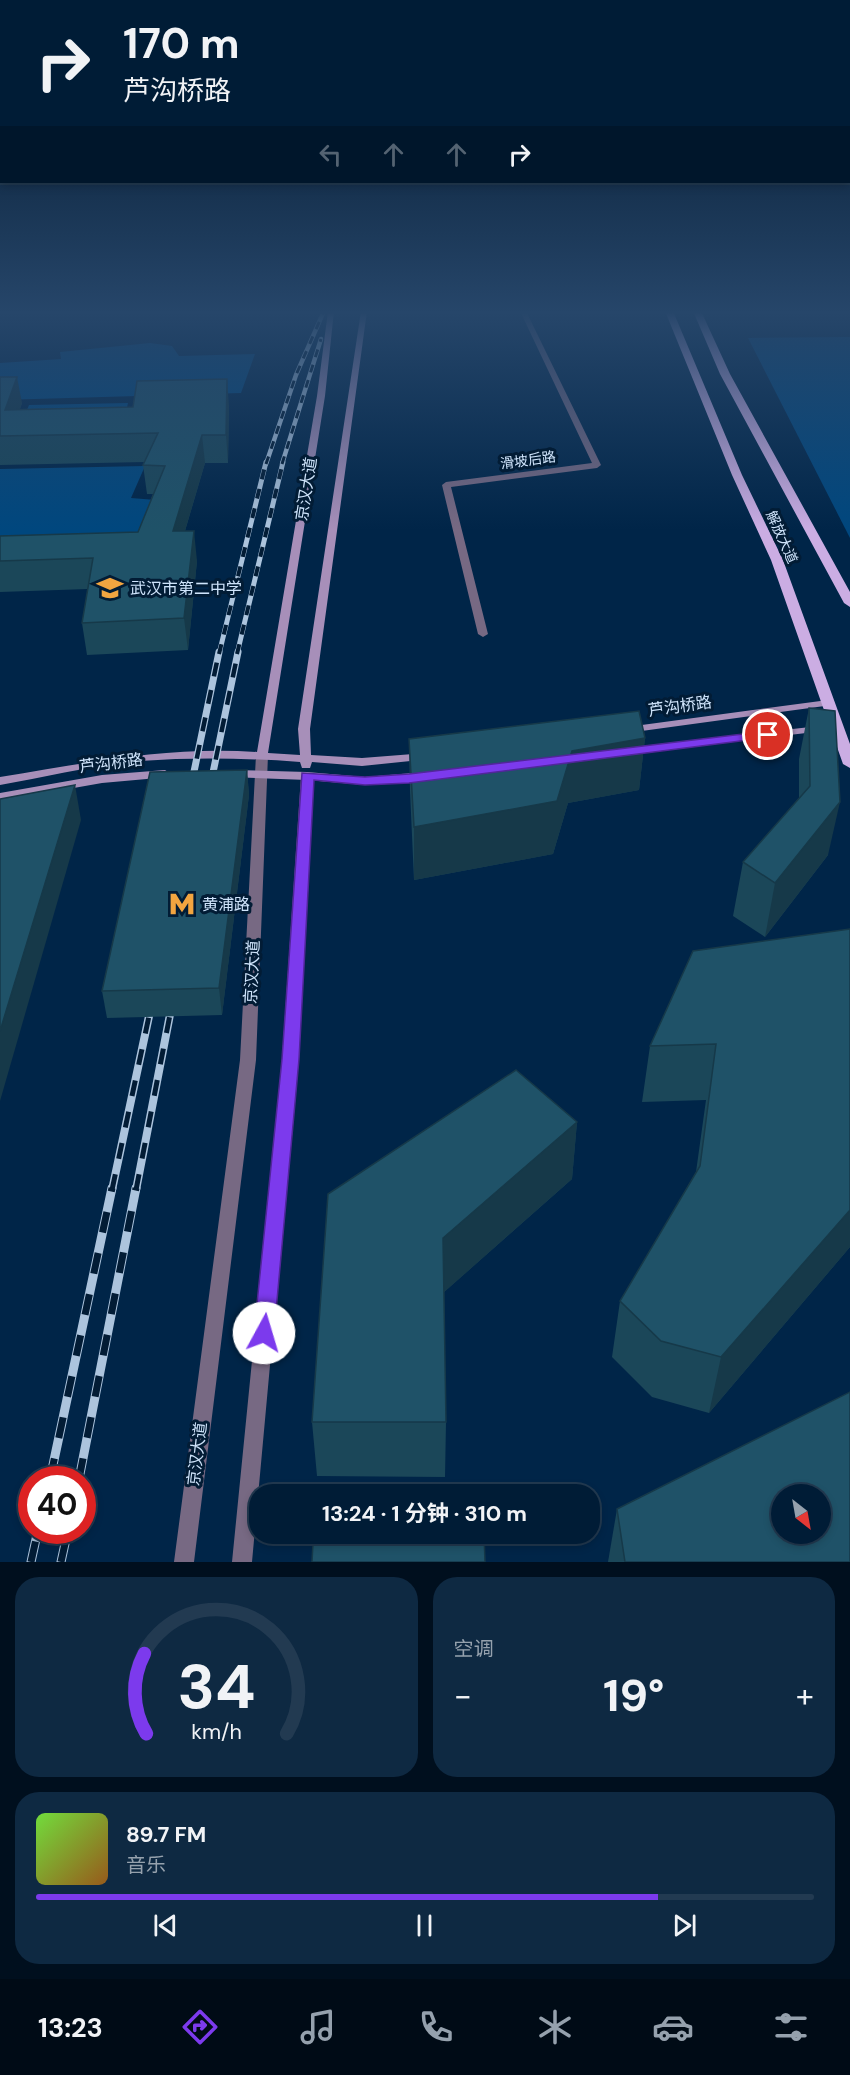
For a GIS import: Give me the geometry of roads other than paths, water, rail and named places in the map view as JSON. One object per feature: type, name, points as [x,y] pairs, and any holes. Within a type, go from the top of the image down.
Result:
[{"type":"main road","name":"京汉大道","points":[[262,755],[323,384]]},
{"type":"main road","name":"京汉大道","points":[[306,767],[304,729],[354,384]]},
{"type":"main road","name":"解放大道","points":[[699,384],[737,475],[777,560],[850,764]]},
{"type":"main road","name":"解放大道","points":[[730,384],[850,603]]},
{"type":"main road","name":"芦沟桥路","points":[[615,732],[828,703]]},
{"type":"main road","points":[[612,752],[835,727]]},
{"type":"main road","name":"芦沟桥路","points":[[0,781],[137,758],[192,754],[262,755],[365,781],[443,774]]},
{"type":"main road","name":"芦沟桥路","points":[[216,774],[262,775],[306,767],[438,756]]},
{"type":"main road","name":"芦沟桥路","points":[[0,797],[102,779],[182,774]]},
{"type":"street","name":"滑坡后路","points":[[483,634],[446,485],[597,465],[558,384]]},
{"type":"street","name":"京汉大道","points":[[184,1562],[248,1060],[262,755]]},
{"type":"street","name":"京汉大道","points":[[242,1562],[290,1059],[306,767]]},
{"type":"railway","points":[[266,464],[293,384]]},
{"type":"railway","points":[[282,464],[307,384]]},
{"type":"railway","points":[[219,654],[266,462]]},
{"type":"railway","points":[[237,654],[283,462]]},
{"type":"railway","points":[[191,786],[219,652]]},
{"type":"railway","points":[[210,787],[238,652]]},
{"type":"railway","points":[[136,1190],[173,999]]},
{"type":"railway","points":[[112,1190],[152,1002]]},
{"type":"railway","points":[[53,1466],[112,1188]]},
{"type":"railway","points":[[82,1466],[136,1188]]},
{"type":"railway","points":[[31,1562],[35,1544]]},
{"type":"railway","points":[[61,1562],[65,1544]]},
{"type":"place","name":"武汉市第二中学","points":[[110,588]]},
{"type":"place","name":"黄浦路","points":[[182,904]]}]
